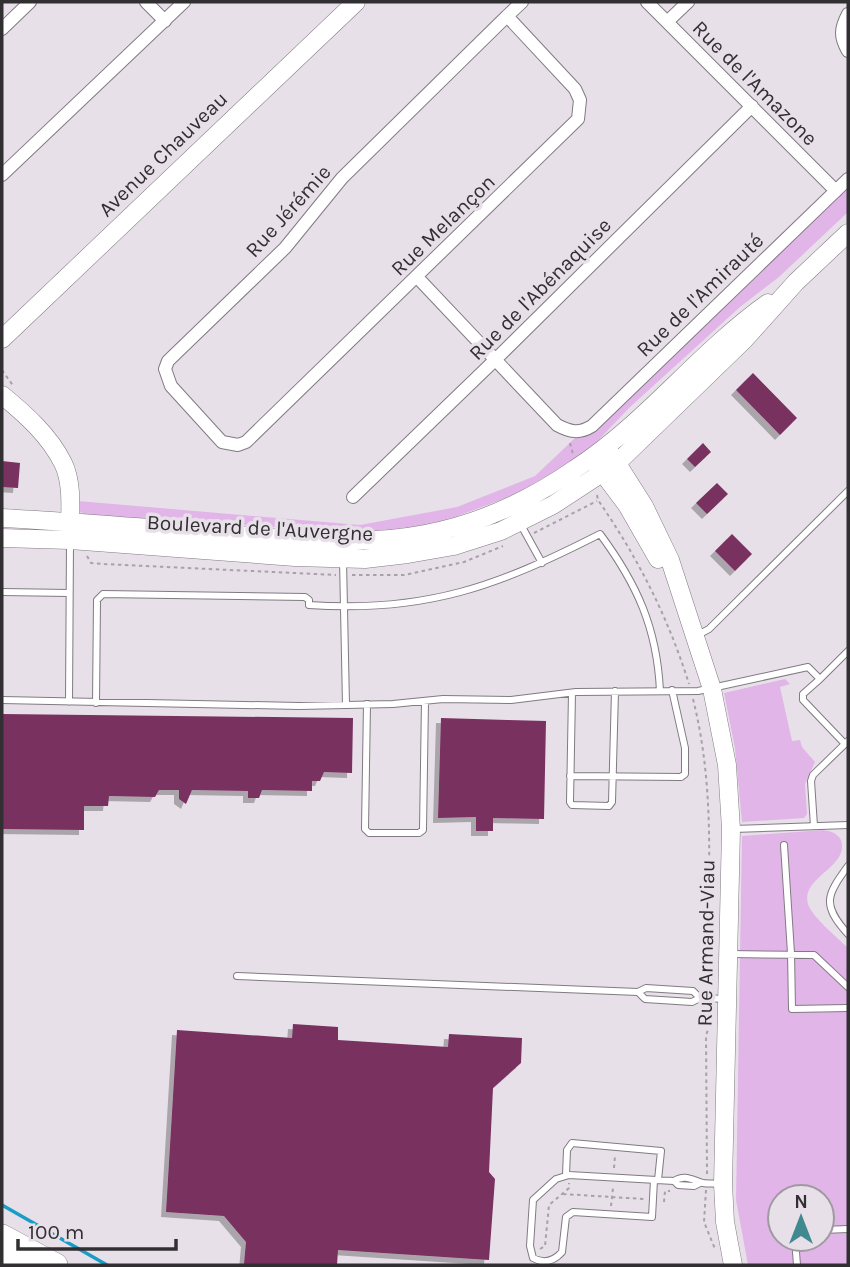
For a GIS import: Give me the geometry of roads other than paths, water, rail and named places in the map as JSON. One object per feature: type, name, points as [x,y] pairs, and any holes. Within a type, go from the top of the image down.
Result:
[{"type":"highway","points":[[2,1236],[56,1265]]},
{"type":"highway","points":[[2,1258],[18,1265]]},
{"type":"main road","name":"Avenue Chauveau","points":[[2,339],[356,2]]},
{"type":"main road","name":"Boulevard de l'Auvergne","points":[[2,538],[343,558],[398,555],[454,546],[500,531],[520,523],[573,493],[610,468],[744,340],[796,282],[848,234]]},
{"type":"main road","name":"Boulevard de l'Auvergne","points":[[2,518],[365,542],[427,534],[485,518],[538,492],[606,446],[734,327],[796,282]]},
{"type":"main road","points":[[2,395],[33,421],[64,464],[70,501],[70,540]]},
{"type":"main road","name":"Rue Armand-Viau","points":[[606,446],[610,468],[627,505],[660,563],[692,631],[712,689],[729,779],[729,999],[710,1183],[725,1222],[733,1265]]},
{"type":"main road","name":"Rue Armand-Viau","points":[[584,459],[610,468]]},
{"type":"street","points":[[2,29],[30,2]]},
{"type":"street","points":[[146,2],[165,21]]},
{"type":"street","points":[[2,175],[184,2]]},
{"type":"street","name":"Rue Jérémie","points":[[238,445],[222,442],[171,386],[165,369],[168,361],[285,248],[342,178],[522,2]]},
{"type":"street","name":"Rue de l'Amazone","points":[[647,2],[836,191]]},
{"type":"street","points":[[667,22],[688,2]]},
{"type":"street","points":[[848,14],[841,31],[842,41],[848,51]]},
{"type":"street","name":"Rue Melançon","points":[[238,445],[246,442],[578,119],[580,100],[575,89],[507,16]]},
{"type":"street","name":"Rue de l'Abénaquise","points":[[353,497],[752,106]]},
{"type":"street","name":"Rue de l'Amirauté","points":[[496,359],[557,425],[573,432],[592,426],[848,179]]},
{"type":"street","points":[[417,277],[496,359]]},
{"type":"lane","points":[[692,631],[709,629],[848,491]]},
{"type":"lane","points":[[520,523],[542,563]]},
{"type":"lane","points":[[96,702],[97,600],[103,594],[305,597],[309,600],[309,605],[344,608],[418,603],[491,584],[542,563],[600,534],[616,556],[646,616],[657,647],[660,691]]},
{"type":"lane","points":[[69,702],[70,540]]},
{"type":"lane","points":[[343,558],[346,705]]},
{"type":"lane","points":[[2,592],[69,593]]},
{"type":"lane","points":[[814,826],[811,781],[813,775],[847,742],[803,700],[803,694],[848,651]]},
{"type":"lane","points":[[2,701],[346,705],[511,699],[615,691],[712,689],[808,667],[820,679]]},
{"type":"lane","points":[[572,693],[570,802],[572,805],[609,806],[612,802],[615,691]]},
{"type":"lane","points":[[570,776],[685,774],[685,748],[672,691]]},
{"type":"lane","points":[[368,704],[365,830],[369,833],[419,833],[424,830],[425,701]]},
{"type":"lane","points":[[731,829],[848,825]]},
{"type":"lane","points":[[784,845],[792,1009],[848,1008]]},
{"type":"lane","points":[[848,866],[830,891],[831,908],[848,934]]},
{"type":"lane","points":[[729,954],[814,955],[848,987]]},
{"type":"lane","points":[[237,976],[638,992],[646,988],[693,991],[700,998]]},
{"type":"lane","points":[[638,992],[645,999],[692,1002],[700,998],[729,999]]},
{"type":"lane","points":[[568,1179],[567,1150],[572,1143],[661,1151],[656,1180],[652,1217],[570,1213],[566,1217],[562,1252],[553,1260],[540,1263],[530,1252],[533,1200],[547,1185],[568,1179],[656,1180],[674,1181],[679,1177],[710,1183]]},
{"type":"waterway","points":[[2,1205],[107,1265]]}]
